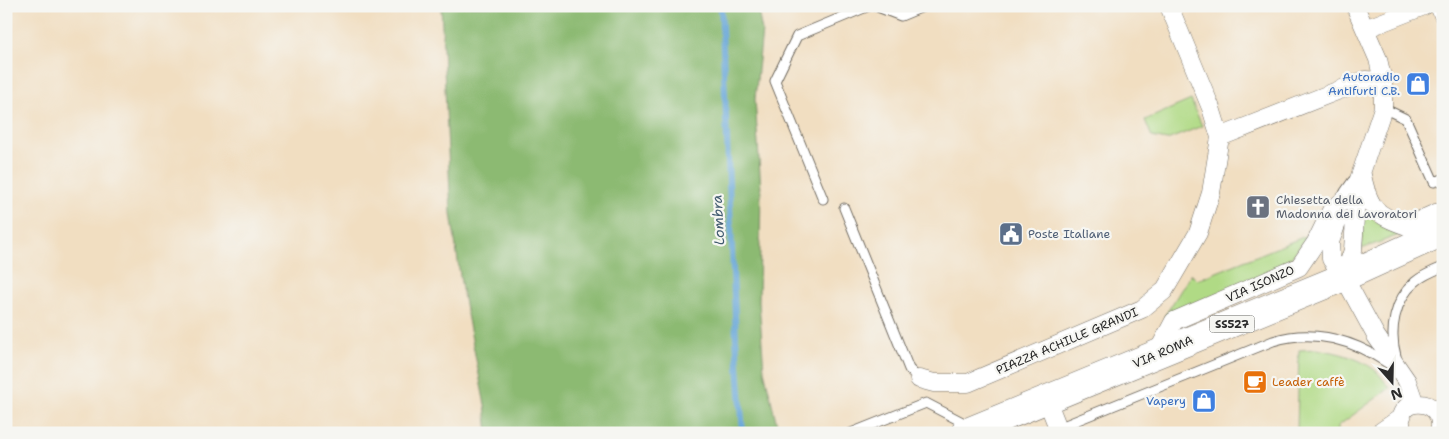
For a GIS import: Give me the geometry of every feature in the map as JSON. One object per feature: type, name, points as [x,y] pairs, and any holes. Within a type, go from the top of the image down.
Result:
[{"type":"main road","name":"VIA ROMA","points":[[969,431],[1344,277],[1443,232]]},
{"type":"street","name":"PIAZZA ACHILLE GRANDI","points":[[919,379],[934,383],[968,383],[1142,309],[1164,291],[1198,233],[1211,193],[1220,137],[1211,108],[1169,6]]},
{"type":"street","points":[[1355,6],[1378,60],[1383,81],[1383,108],[1356,183],[1333,230],[1330,242],[1331,259],[1344,277],[1376,336],[1406,381],[1415,404]]},
{"type":"street","points":[[1365,29],[1424,6]]},
{"type":"street","points":[[1439,6],[1443,15]]},
{"type":"street","points":[[1220,137],[1365,80],[1383,81]]},
{"type":"street","points":[[1356,183],[1372,205],[1386,219],[1407,226],[1436,213],[1443,212]]},
{"type":"street","points":[[1344,277],[1353,250],[1356,183]]},
{"type":"street","name":"VIA ISONZO","points":[[1156,355],[1174,322],[1299,267],[1316,242],[1331,211],[1356,183]]},
{"type":"street","points":[[1046,400],[1059,430]]},
{"type":"street","points":[[1379,433],[1403,425],[1405,412],[1415,404],[1428,403],[1439,412],[1442,424],[1439,433]]},
{"type":"lane","points":[[823,199],[775,81],[797,36],[869,6]]},
{"type":"lane","points":[[875,6],[901,16],[925,6]]},
{"type":"lane","points":[[1383,108],[1406,119],[1434,182],[1443,179]]},
{"type":"lane","points":[[844,208],[909,369],[919,379]]},
{"type":"lane","points":[[1400,371],[1392,334],[1395,314],[1413,284],[1426,274],[1443,267]]},
{"type":"lane","points":[[1059,430],[1288,336],[1321,335],[1340,340],[1370,353],[1400,371]]},
{"type":"lane","points":[[851,433],[926,403],[969,431]]},
{"type":"green space","points":[[441,6],[757,6],[762,31],[755,99],[761,189],[759,302],[764,370],[779,433],[488,433],[485,405],[462,289],[451,213]]},
{"type":"green space","points":[[1191,100],[1202,126],[1167,140],[1152,137],[1145,120]]},
{"type":"green space","points":[[1364,210],[1380,224],[1399,233],[1399,235],[1361,248]]},
{"type":"green space","points":[[1308,235],[1292,257],[1273,272],[1164,317],[1191,274],[1197,280]]},
{"type":"green space","points":[[1316,349],[1354,358],[1368,365],[1379,374],[1390,388],[1338,426],[1338,433],[1297,433],[1299,350]]},
{"type":"waterway","name":"Lombra","points":[[721,6],[736,338],[743,433]]},
{"type":"place","name":"Autoradio Antifurti C.B.","points":[[1418,84]]},
{"type":"place","name":"Chiesetta della Madonna dei Lavoratori","points":[[1258,207]]},
{"type":"place","name":"Poste Italiane","points":[[1011,234]]},
{"type":"place","name":"Leader caffè","points":[[1255,382]]},
{"type":"place","name":"Vapery","points":[[1204,401]]}]
